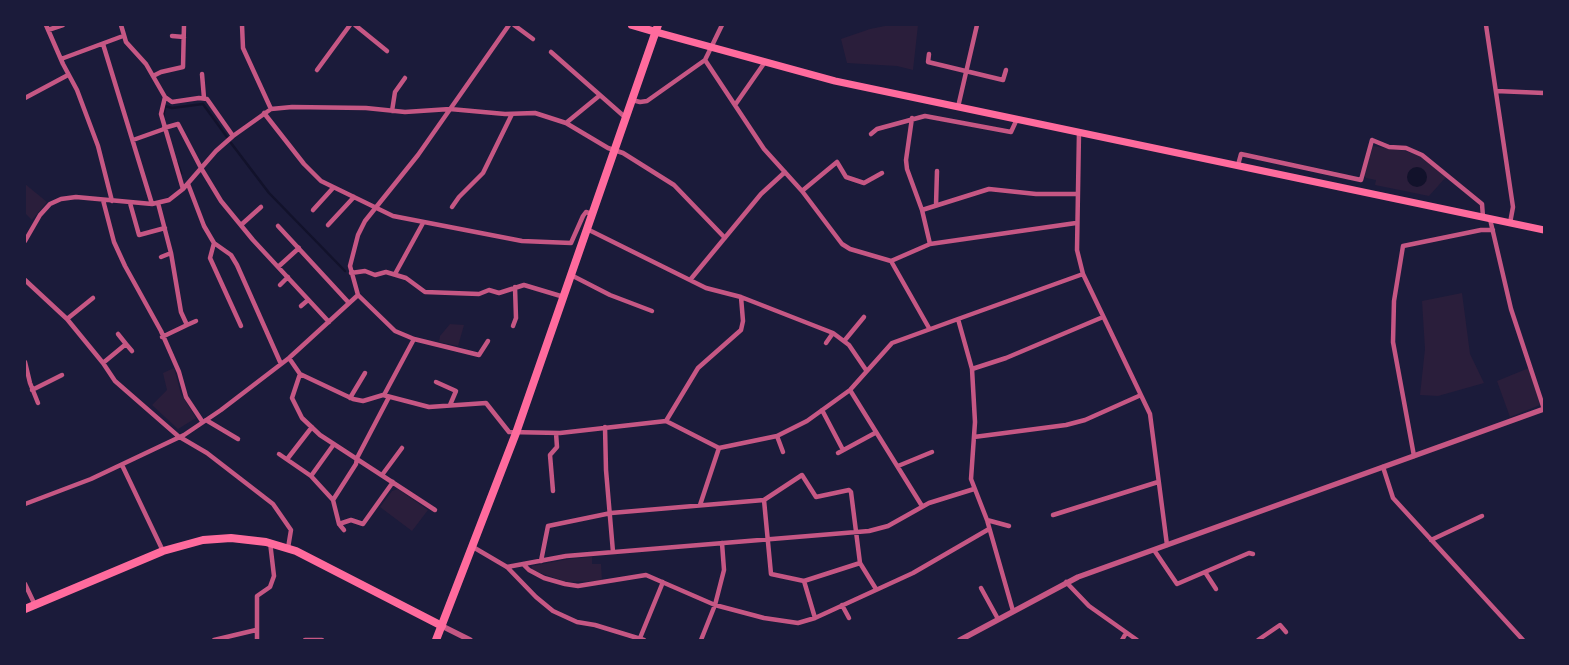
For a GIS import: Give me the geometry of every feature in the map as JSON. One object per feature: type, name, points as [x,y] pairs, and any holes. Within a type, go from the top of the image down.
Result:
[{"type":"main road","points":[[632,25],[657,28],[765,62],[835,81],[1544,230]]},
{"type":"main road","points":[[436,640],[516,433],[657,28]]},
{"type":"main road","points":[[25,609],[164,551],[191,542],[217,538],[246,538],[270,542],[288,548],[442,626]]},
{"type":"street","points":[[46,25],[68,75],[77,90],[112,201]]},
{"type":"street","points":[[48,30],[63,25]]},
{"type":"street","points":[[121,25],[123,36],[153,76],[165,97],[172,102],[207,99],[233,136]]},
{"type":"street","points":[[153,76],[161,72],[183,67],[184,25]]},
{"type":"street","points":[[242,25],[244,48],[270,109]]},
{"type":"street","points":[[318,70],[350,25]]},
{"type":"street","points":[[354,25],[387,51]]},
{"type":"street","points":[[488,341],[479,355],[414,339],[395,331],[358,295],[351,273],[352,256],[358,235],[375,207],[418,155],[509,25]]},
{"type":"street","points":[[514,25],[533,39]]},
{"type":"street","points":[[632,100],[648,101],[705,60],[722,25]]},
{"type":"street","points":[[958,106],[977,25]]},
{"type":"street","points":[[1486,25],[1513,207],[1510,223]]},
{"type":"street","points":[[61,59],[123,36]]},
{"type":"street","points":[[172,36],[184,37]]},
{"type":"street","points":[[103,44],[152,204]]},
{"type":"street","points":[[551,52],[626,118]]},
{"type":"street","points":[[929,54],[927,64],[1003,80]]},
{"type":"street","points":[[705,60],[764,149],[802,191],[842,244],[850,250],[891,261],[930,244],[1076,223]]},
{"type":"street","points":[[736,105],[765,62]]},
{"type":"street","points":[[1002,87],[1006,70]]},
{"type":"street","points":[[202,74],[204,98]]},
{"type":"street","points":[[25,98],[68,75]]},
{"type":"street","points":[[392,111],[395,92],[406,78]]},
{"type":"street","points":[[1496,91],[1544,93]]},
{"type":"street","points":[[566,123],[599,96]]},
{"type":"street","points":[[165,97],[160,114],[183,189]]},
{"type":"street","points":[[25,241],[37,219],[50,204],[61,199],[76,197],[152,204],[169,200],[188,184],[233,136],[264,113],[270,109],[299,107],[392,111],[450,109],[512,114],[535,113],[566,123],[629,157],[674,185],[725,238]]},
{"type":"street","points":[[264,113],[310,171],[333,188],[393,216],[522,241],[572,243],[583,216],[586,212],[592,214]]},
{"type":"street","points":[[452,207],[459,196],[483,173],[512,114]]},
{"type":"street","points":[[871,134],[877,129],[912,118],[935,117],[1011,132],[1017,119]]},
{"type":"street","points":[[912,118],[906,160],[907,169],[922,210],[930,244]]},
{"type":"street","points":[[132,140],[178,124],[201,168],[222,201],[278,267],[329,322]]},
{"type":"street","points":[[1079,132],[1077,250],[1083,274],[1150,414],[1167,545]]},
{"type":"street","points":[[960,640],[1066,582],[1544,409],[1511,310],[1493,230],[1482,204],[1422,155],[1406,148],[1389,147],[1372,140],[1361,180],[1241,154],[1238,166]]},
{"type":"street","points":[[802,191],[839,160],[846,177],[864,183],[873,175],[882,173]]},
{"type":"street","points":[[936,205],[937,171]]},
{"type":"street","points":[[690,280],[761,194],[785,172]]},
{"type":"street","points":[[188,184],[204,226],[214,243],[230,255],[237,265],[282,364]]},
{"type":"street","points":[[313,210],[316,203],[333,188]]},
{"type":"street","points":[[922,210],[989,189],[1036,194],[1077,194]]},
{"type":"street","points":[[331,225],[354,198]]},
{"type":"street","points":[[103,200],[114,242],[179,372],[186,396],[204,421],[238,439]]},
{"type":"street","points":[[130,203],[139,236],[165,228]]},
{"type":"street","points":[[158,203],[171,252],[178,299],[187,325]]},
{"type":"street","points":[[241,225],[261,207]]},
{"type":"street","points":[[395,274],[423,223]]},
{"type":"street","points":[[278,226],[349,303]]},
{"type":"street","points":[[587,229],[706,288],[741,297],[833,333],[845,340],[866,370]]},
{"type":"street","points":[[1414,456],[1393,342],[1394,301],[1403,246],[1481,230],[1493,230]]},
{"type":"street","points":[[214,243],[210,258],[241,326]]},
{"type":"street","points":[[278,267],[299,248]]},
{"type":"street","points":[[161,257],[171,252]]},
{"type":"street","points":[[891,261],[929,328]]},
{"type":"street","points":[[351,273],[365,271],[375,275],[386,272],[395,274],[406,278],[425,292],[479,294],[489,290],[499,293],[524,285],[564,296]]},
{"type":"street","points":[[289,358],[300,374],[350,398],[363,400],[387,396],[429,407],[468,406],[486,403],[504,428],[510,432],[556,433],[666,421],[719,448],[776,436],[822,410],[850,390],[892,343],[929,328],[1083,274]]},
{"type":"street","points":[[571,276],[652,311]]},
{"type":"street","points":[[280,285],[288,277]]},
{"type":"street","points":[[25,291],[27,282]]},
{"type":"street","points":[[27,282],[67,320],[115,380],[178,436],[214,458],[273,504],[291,530],[288,548]]},
{"type":"street","points":[[514,326],[516,318],[515,287]]},
{"type":"street","points":[[25,504],[84,482],[178,436],[184,435],[282,364],[358,295]]},
{"type":"street","points":[[666,421],[698,368],[741,330],[744,321],[741,297]]},
{"type":"street","points":[[67,320],[93,298]]},
{"type":"street","points":[[301,306],[308,300]]},
{"type":"street","points":[[845,340],[864,317]]},
{"type":"street","points":[[972,369],[1006,358],[1103,317]]},
{"type":"street","points":[[958,319],[972,369],[974,437],[970,479],[990,529],[1013,611]]},
{"type":"street","points":[[162,337],[196,321]]},
{"type":"street","points":[[826,343],[833,333]]},
{"type":"street","points":[[118,334],[132,351]]},
{"type":"street","points":[[333,500],[356,464],[356,458],[414,339]]},
{"type":"street","points":[[103,363],[126,344]]},
{"type":"street","points":[[25,362],[32,390],[38,403]]},
{"type":"street","points":[[350,398],[365,373]]},
{"type":"street","points":[[300,374],[292,398],[302,418],[334,444],[435,510]]},
{"type":"street","points":[[32,390],[62,375]]},
{"type":"street","points":[[436,382],[456,391],[450,405]]},
{"type":"street","points":[[850,390],[875,434],[898,466],[922,506]]},
{"type":"street","points":[[974,437],[1066,426],[1085,420],[1141,395]]},
{"type":"street","points":[[822,410],[843,450]]},
{"type":"street","points":[[288,458],[312,427]]},
{"type":"street","points":[[605,427],[606,470],[613,552]]},
{"type":"street","points":[[553,492],[550,455],[557,447],[556,433]]},
{"type":"street","points":[[838,453],[875,434]]},
{"type":"street","points":[[776,436],[784,452]]},
{"type":"street","points":[[311,476],[334,444]]},
{"type":"street","points":[[382,475],[402,448]]},
{"type":"street","points":[[700,505],[719,448]]},
{"type":"street","points":[[898,466],[932,452]]},
{"type":"street","points":[[279,454],[288,458],[311,476],[333,500],[339,524],[344,530]]},
{"type":"street","points":[[122,465],[164,551]]},
{"type":"street","points":[[1383,467],[1394,498],[1523,640]]},
{"type":"street","points":[[541,561],[548,526],[611,513],[764,500],[802,475],[816,497],[848,490],[852,492],[860,563],[876,589]]},
{"type":"street","points":[[339,524],[351,520],[363,524],[393,482]]},
{"type":"street","points":[[1053,515],[1158,482]]},
{"type":"street","points":[[507,567],[613,552],[857,532],[888,526],[922,506],[974,489]]},
{"type":"street","points":[[764,500],[770,574],[804,581],[860,563]]},
{"type":"street","points":[[1431,540],[1482,516]]},
{"type":"street","points":[[987,520],[1009,526]]},
{"type":"street","points":[[524,565],[535,574],[565,584],[586,584],[646,575],[715,605],[764,618],[798,623],[815,618],[920,570],[990,529]]},
{"type":"street","points":[[257,640],[258,596],[270,587],[274,576],[270,542]]},
{"type":"street","points":[[700,640],[715,605],[724,570],[722,543]]},
{"type":"street","points":[[473,548],[507,567],[531,593],[554,611],[577,622],[642,639],[664,582]]},
{"type":"street","points":[[1154,550],[1177,584],[1248,553],[1253,554]]},
{"type":"street","points":[[1206,572],[1216,590]]},
{"type":"street","points":[[804,581],[815,618]]},
{"type":"street","points":[[1066,582],[1089,606],[1137,640]]},
{"type":"street","points":[[25,584],[35,605]]},
{"type":"street","points":[[981,588],[998,619]]},
{"type":"street","points":[[842,605],[849,618]]},
{"type":"street","points":[[1258,640],[1280,625],[1286,632]]},
{"type":"street","points":[[442,626],[470,640]]},
{"type":"street","points":[[214,640],[256,630]]},
{"type":"street","points":[[1122,640],[1126,633]]},
{"type":"street","points":[[305,640],[322,640]]},
{"type":"shaded area","points":[[890,25],[918,25],[913,70],[897,66],[847,63],[841,39],[870,29]]},
{"type":"shaded area","points":[[1373,146],[1405,151],[1421,156],[1446,177],[1429,196],[1375,185],[1376,180],[1366,178],[1364,175]]},
{"type":"shaded area","points":[[1417,167],[1424,170],[1427,177],[1424,184],[1417,187],[1410,184],[1407,177],[1410,170]]},
{"type":"shaded area","points":[[25,184],[47,202],[32,220],[25,213]]},
{"type":"shaded area","points":[[1462,293],[1470,354],[1484,383],[1438,396],[1420,395],[1425,349],[1422,301]]},
{"type":"shaded area","points":[[450,324],[464,325],[458,346],[439,342],[440,336]]},
{"type":"shaded area","points":[[174,368],[181,394],[196,418],[178,429],[152,405],[167,390],[163,373]]},
{"type":"shaded area","points":[[1529,368],[1540,405],[1510,417],[1497,381]]},
{"type":"shaded area","points":[[398,489],[428,510],[412,531],[380,507],[392,491]]},
{"type":"shaded area","points":[[592,557],[592,564],[601,564],[602,581],[566,582],[532,570],[532,566]]},
{"type":"waterway","points":[[165,106],[172,108],[203,104],[227,137]]},
{"type":"waterway","points":[[163,117],[165,106]]},
{"type":"waterway","points":[[231,143],[269,193],[345,271]]},
{"type":"waterway","points":[[177,162],[181,173]]}]
